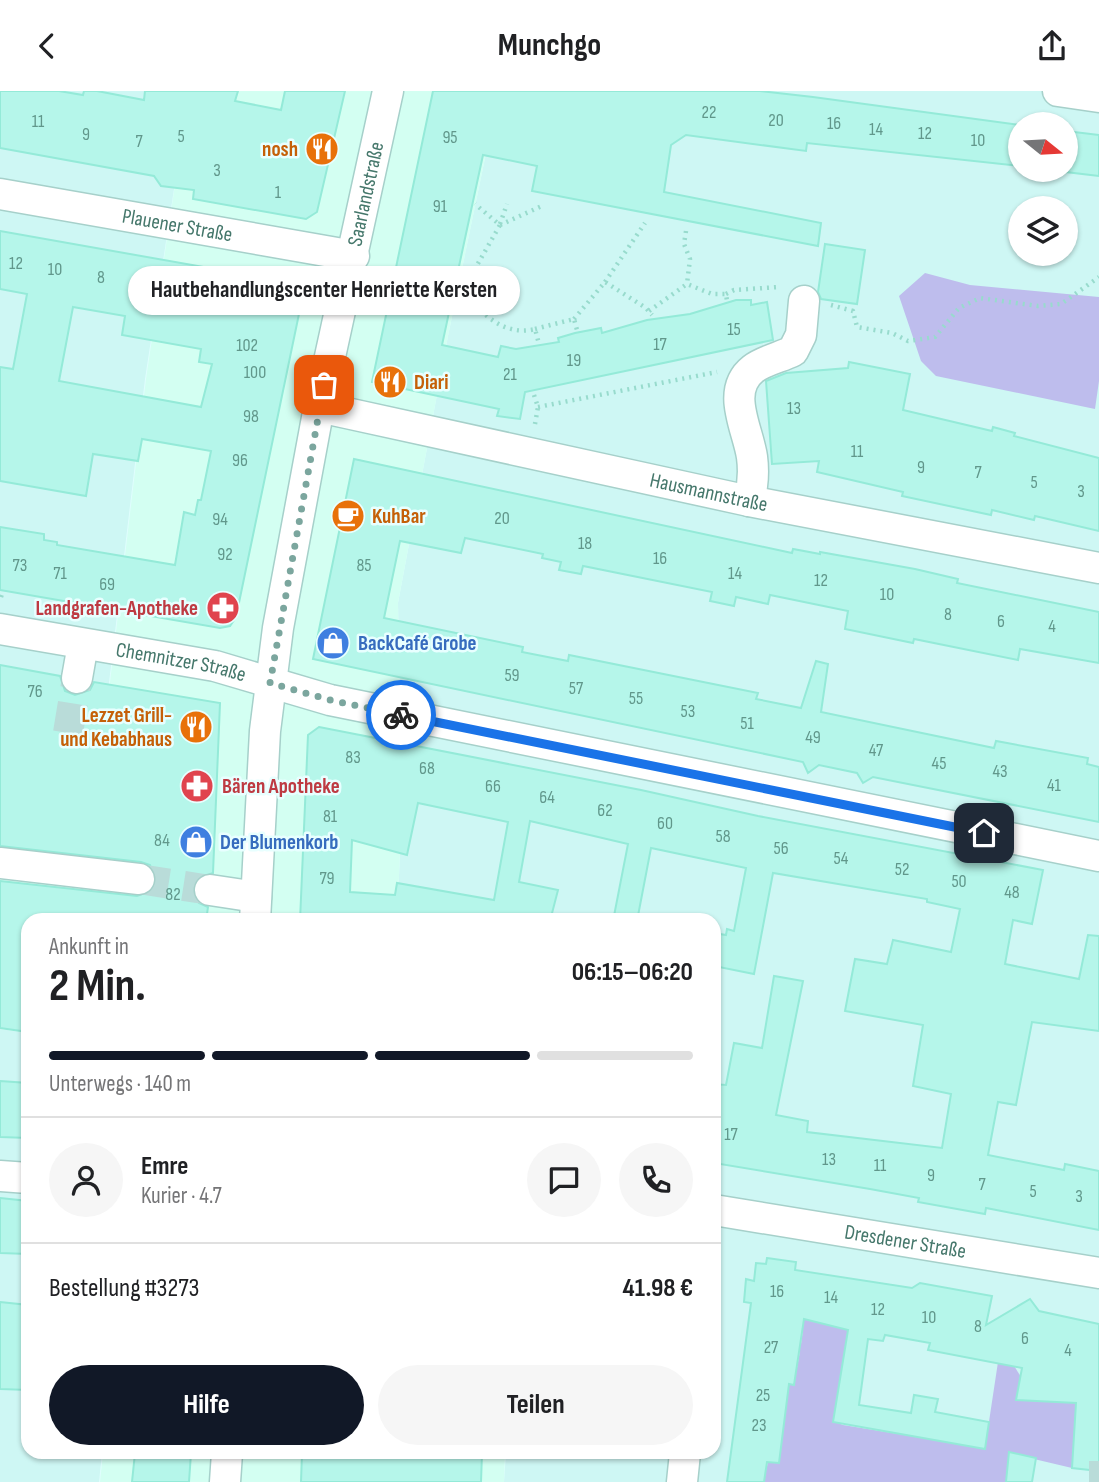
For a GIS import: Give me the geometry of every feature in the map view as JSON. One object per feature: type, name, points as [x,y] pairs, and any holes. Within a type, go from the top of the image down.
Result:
[{"type":"street","name":"Saarlandstraße","points":[[256,909],[270,683],[319,407],[388,91]]},
{"type":"street","points":[[1058,91],[1099,97]]},
{"type":"street","name":"Plauener Straße","points":[[0,194],[354,256]]},
{"type":"street","points":[[749,501],[754,476],[748,434],[738,400],[742,381],[753,368],[793,351],[801,335],[794,294]]},
{"type":"street","name":"Hausmannstraße","points":[[319,407],[749,501],[1099,568]]},
{"type":"street","name":"Chemnitzer Straße","points":[[0,629],[215,666],[330,700],[1099,856]]},
{"type":"street","points":[[77,678],[83,643]]},
{"type":"street","points":[[0,863],[139,879]]},
{"type":"street","points":[[210,890],[256,909]]},
{"type":"street","points":[[0,1176],[21,1178]]},
{"type":"street","name":"Dresdener Straße","points":[[721,1212],[1099,1273]]},
{"type":"street","points":[[225,1482],[227,1459]]},
{"type":"street","points":[[682,1482],[684,1459]]},
{"type":"path","points":[[475,204],[499,225]]},
{"type":"path","points":[[464,288],[499,225],[507,204]]},
{"type":"path","points":[[499,225],[544,205]]},
{"type":"path","points":[[457,287],[464,288],[482,313],[509,328],[535,329],[574,319],[605,282],[645,223]]},
{"type":"path","points":[[605,282],[651,313],[687,284],[690,259],[684,244],[686,231]]},
{"type":"path","points":[[857,327],[892,333],[908,341],[935,337],[959,308],[980,298],[1038,306],[1061,304],[1099,277]]},
{"type":"path","points":[[687,284],[712,294],[726,294],[734,290],[794,294]]},
{"type":"path","points":[[726,294],[727,302]]},
{"type":"path","points":[[574,319],[577,330]]},
{"type":"path","points":[[535,329],[539,344]]},
{"type":"path","points":[[538,407],[720,372]]},
{"type":"path","points":[[533,432],[538,407],[534,395]]},
{"type":"shaded area","points":[[0,91],[189,91],[145,379],[88,860],[0,847]]},
{"type":"shaded area","points":[[189,91],[499,91],[448,336],[398,603],[402,809],[397,913],[21,913],[21,1032],[0,1029],[0,847],[89,859],[146,379]]},
{"type":"shaded area","points":[[499,91],[1099,91],[1099,1482],[504,1482],[506,1459],[721,1459],[721,913],[397,913],[402,809],[398,603],[448,336]]},
{"type":"shaded area","points":[[925,273],[970,285],[1099,297],[1099,381],[1095,409],[936,376],[921,361],[899,296]]},
{"type":"shaded area","points":[[0,1029],[21,1032],[21,1459],[101,1459],[99,1482],[0,1482]]},
{"type":"shaded area","points":[[793,1314],[848,1330],[833,1421],[843,1425],[985,1448],[998,1362],[1013,1364],[1021,1377],[1084,1389],[1082,1448],[1073,1448],[1072,1468],[1009,1453],[1006,1482],[764,1482],[789,1384],[794,1385],[800,1351],[797,1344],[801,1344],[803,1330],[791,1327]]},
{"type":"shaded area","points":[[102,1459],[505,1459],[504,1482],[100,1482]]},
{"type":"building","points":[[0,91],[59,91],[83,95],[84,91],[97,91],[144,100],[145,91],[238,91],[235,101],[281,110],[285,91],[345,91],[317,212],[306,219],[193,199],[194,190],[161,186],[154,176],[0,148]]},
{"type":"building","points":[[433,91],[760,91],[1008,123],[1008,165],[807,143],[806,151],[686,135],[671,145],[664,192],[821,223],[818,246],[532,191],[537,166],[483,155],[442,345],[498,357],[501,346],[516,349],[559,342],[558,338],[575,333],[601,328],[602,333],[647,320],[690,314],[736,300],[751,300],[751,305],[767,302],[773,340],[525,392],[520,419],[497,416],[499,409],[372,382]]},
{"type":"building","points":[[1078,132],[1099,135],[1099,176],[1078,173]]},
{"type":"building","points":[[0,231],[305,285],[236,617],[230,626],[220,628],[0,590],[0,527],[44,534],[44,540],[57,542],[57,545],[175,565],[184,512],[195,515],[198,500],[201,500],[211,451],[142,439],[138,461],[93,454],[86,496],[0,481],[0,367],[13,369],[27,294],[0,289]],"holes":[[[73,307],[125,316],[122,335],[201,349],[199,362],[212,364],[201,407],[59,381]]]},
{"type":"building","points":[[825,244],[865,250],[857,304],[821,299],[818,292]]},
{"type":"building","points":[[849,362],[910,374],[903,410],[992,431],[993,427],[1015,433],[1014,436],[1099,458],[1099,531],[1035,516],[1034,520],[992,510],[991,515],[902,496],[903,492],[817,472],[819,461],[772,464],[766,381],[786,373],[848,368]]},
{"type":"building","points":[[354,459],[792,553],[793,549],[820,552],[915,569],[958,579],[957,583],[1099,612],[1099,663],[1020,649],[1018,660],[914,639],[913,643],[845,629],[848,611],[770,595],[768,604],[736,597],[734,606],[710,601],[712,592],[583,566],[581,574],[559,570],[561,562],[542,558],[543,554],[465,538],[461,553],[400,541],[384,618],[523,647],[522,652],[568,661],[569,655],[758,693],[756,699],[801,708],[816,661],[828,664],[821,712],[994,748],[996,741],[1088,758],[1087,764],[1099,767],[1099,822],[873,777],[863,783],[857,773],[819,765],[808,773],[803,762],[313,659]]},
{"type":"building","points":[[0,665],[60,676],[65,691],[75,695],[90,690],[94,682],[220,703],[213,873],[197,879],[193,888],[199,903],[208,907],[207,913],[21,913],[21,1031],[0,1028],[0,881],[137,896],[153,890],[156,880],[150,865],[141,862],[0,846]]},
{"type":"building","points":[[319,727],[641,790],[758,816],[1043,870],[1032,924],[1013,920],[1005,964],[1079,979],[1088,935],[1099,936],[1099,1031],[1032,1022],[1016,1105],[998,1102],[988,1155],[1064,1170],[1065,1164],[1099,1171],[1099,1230],[986,1208],[985,1214],[918,1202],[919,1198],[721,1164],[721,1085],[726,1085],[734,1043],[762,1048],[774,976],[803,981],[776,1115],[808,1121],[807,1132],[942,1148],[951,1094],[913,1086],[923,1025],[845,1011],[855,959],[887,964],[893,940],[951,952],[960,909],[927,902],[927,899],[773,873],[754,974],[721,967],[721,934],[726,935],[727,929],[734,931],[746,868],[651,848],[639,913],[615,913],[628,844],[530,821],[519,882],[558,890],[552,913],[300,913],[308,735]],"holes":[[[418,803],[508,822],[494,900],[397,883],[395,895],[350,892],[352,840],[407,855]]]},
{"type":"building","points":[[0,1081],[21,1082],[21,1138],[0,1137]]},
{"type":"building","points":[[0,1198],[21,1200],[21,1254],[0,1253]]},
{"type":"building","points":[[767,1258],[796,1262],[795,1270],[912,1288],[920,1283],[992,1296],[986,1325],[1030,1299],[1039,1311],[1099,1324],[1099,1471],[1072,1468],[1076,1403],[1016,1400],[1022,1368],[928,1350],[930,1343],[885,1335],[883,1341],[868,1339],[859,1405],[911,1413],[914,1395],[938,1399],[935,1412],[989,1422],[985,1449],[833,1422],[848,1330],[804,1319],[794,1385],[789,1384],[779,1463],[767,1462],[764,1482],[727,1482],[751,1303],[744,1302],[746,1279],[754,1281],[756,1263],[766,1264]]},
{"type":"building","points":[[0,1302],[21,1304],[21,1390],[0,1389]]},
{"type":"building","points":[[1009,1452],[1036,1458],[1032,1482],[1006,1482]]},
{"type":"building","points":[[134,1459],[191,1459],[189,1482],[132,1482]]},
{"type":"building","points":[[302,1459],[482,1459],[481,1482],[301,1482]]},
{"type":"tunnel","points":[[68,733],[77,678]]},
{"type":"tunnel","points":[[139,879],[210,890]]},
{"type":"tunnel","points":[[1089,1476],[1099,1476]]},
{"type":"way so far","points":[[324,385],[270,683],[330,700],[401,715]]},
{"type":"place","name":"nosh","points":[[322,149]]},
{"type":"place","name":"Diari","points":[[390,382]]},
{"type":"place","name":"Hautbehandlungscenter Henriette Kersten","points":[[324,385]]},
{"type":"place","name":"KuhBar","points":[[348,516]]},
{"type":"place","name":"Landgrafen-Apotheke","points":[[223,608]]},
{"type":"place","name":"BackCafé Grobe","points":[[333,643]]},
{"type":"place","name":"Lezzet Grill- und Kebabhaus","points":[[196,727]]},
{"type":"place","name":"Bären Apotheke","points":[[197,786]]},
{"type":"place","name":"Der Blumenkorb","points":[[196,842]]},
{"type":"route","points":[[401,715],[984,833]]}]
